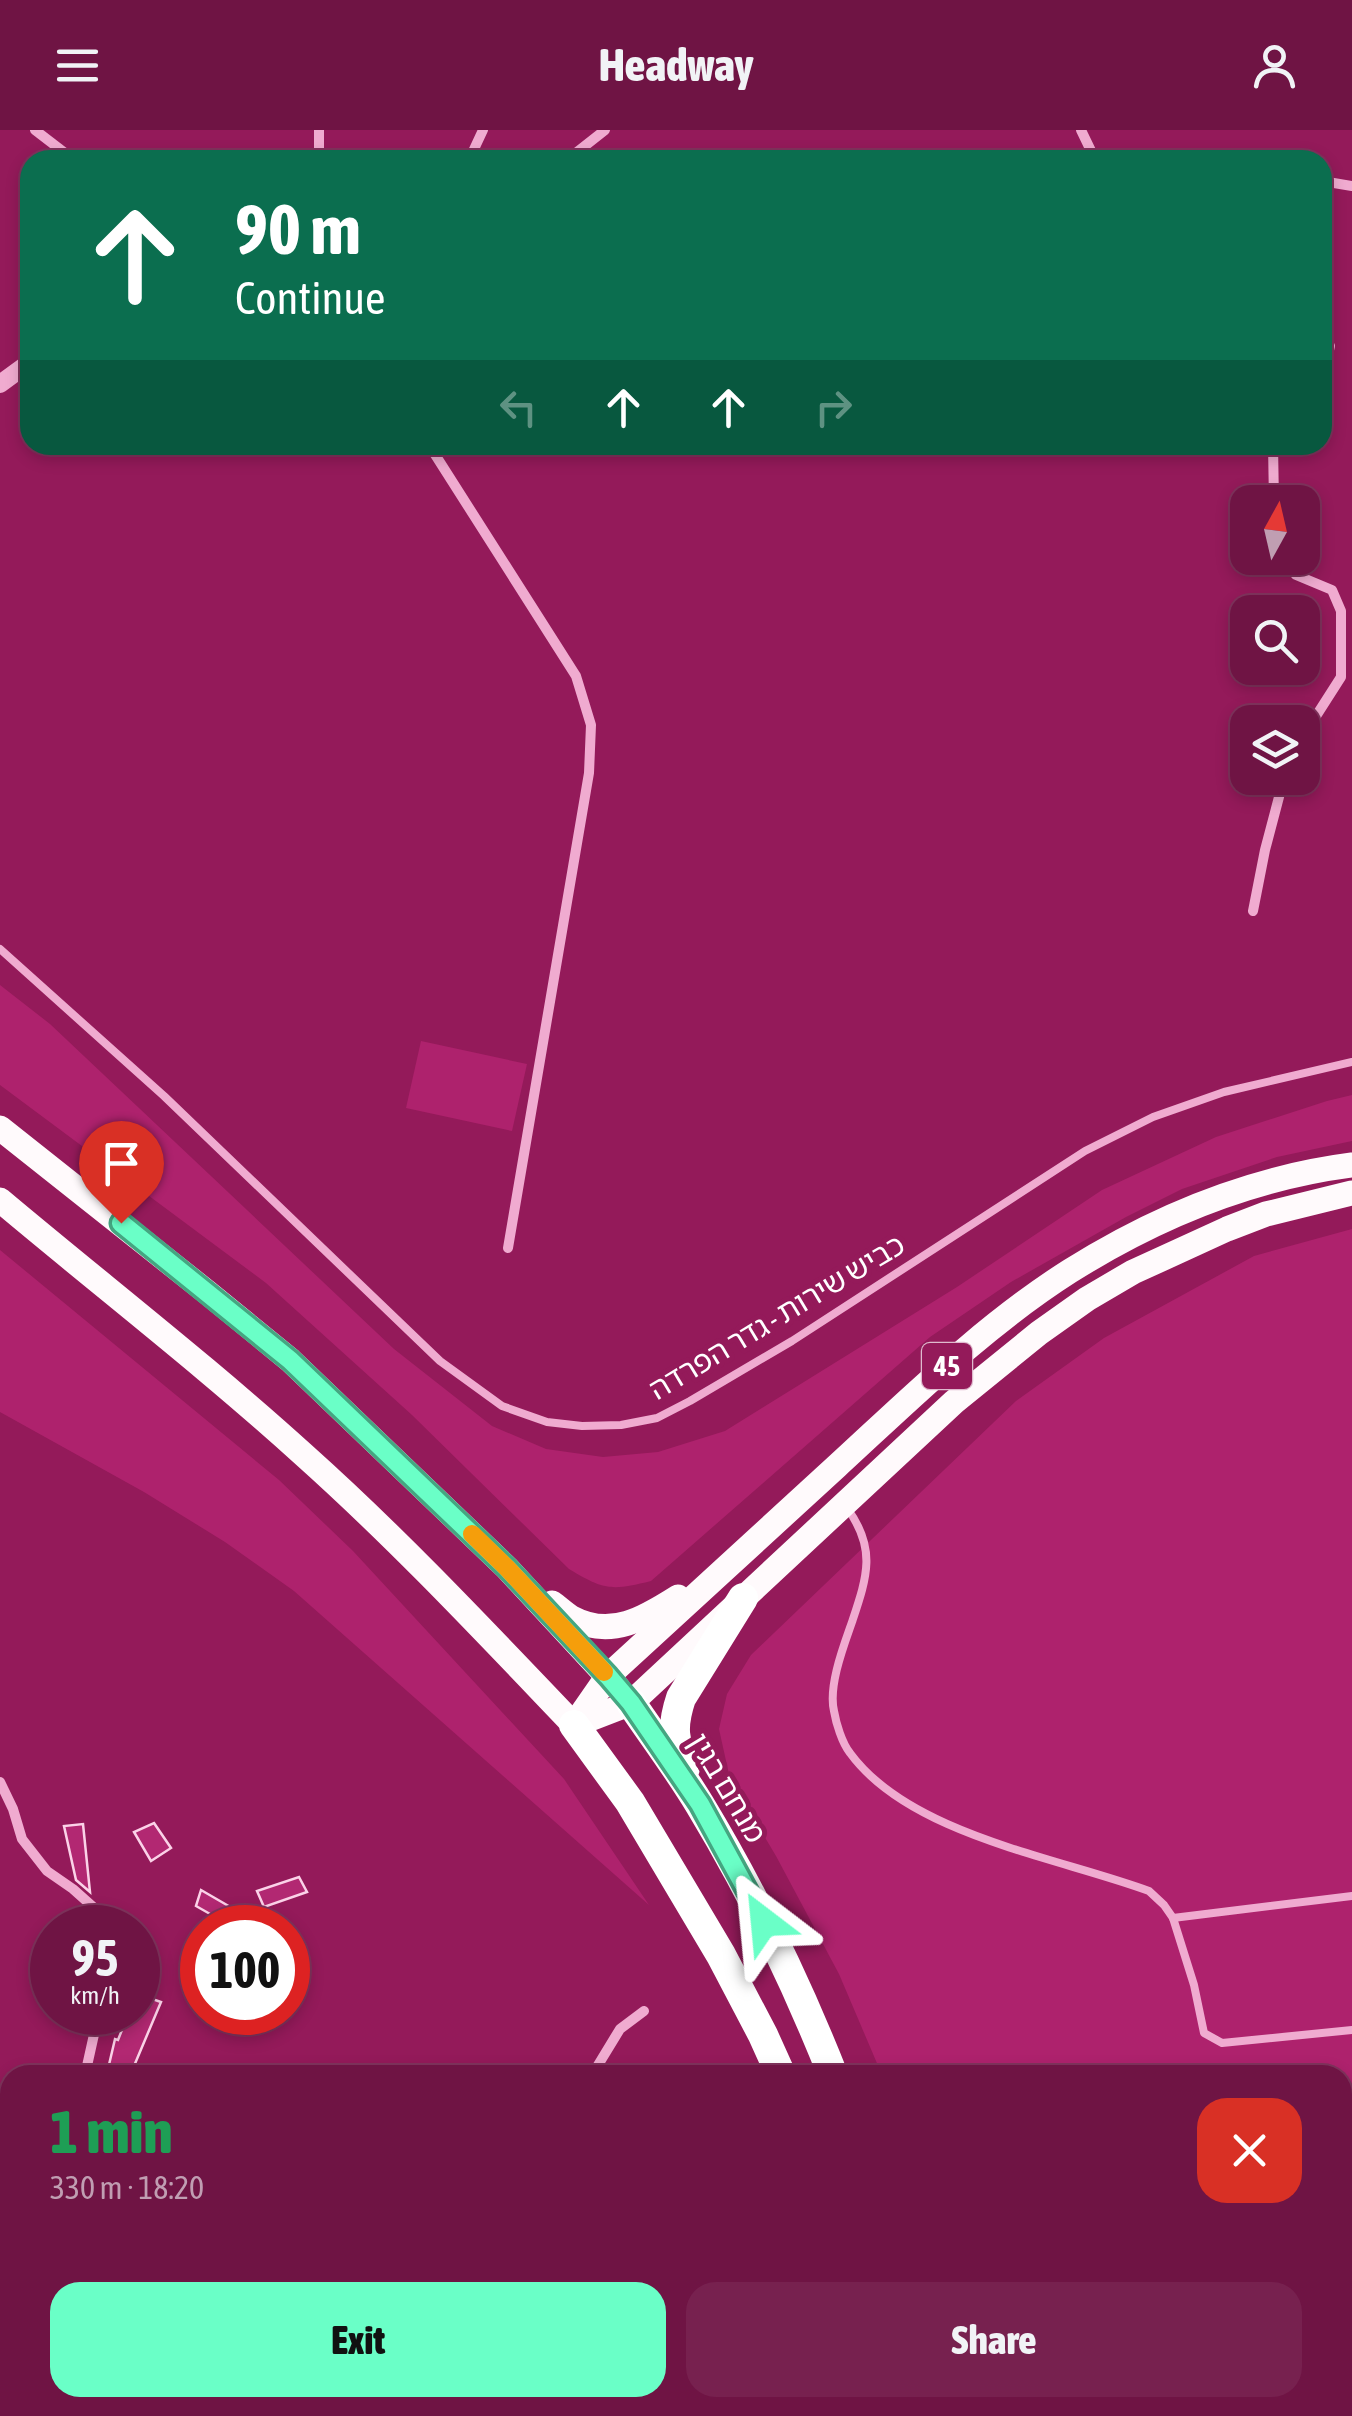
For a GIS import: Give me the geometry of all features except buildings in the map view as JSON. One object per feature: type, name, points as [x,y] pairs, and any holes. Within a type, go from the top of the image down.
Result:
[{"type":"highway","points":[[0,1128],[290,1360],[507,1568],[631,1703]]},
{"type":"highway","name":"45","points":[[574,1726],[608,1676],[932,1378],[1069,1272],[1168,1218],[1215,1198],[1257,1183],[1352,1165]]},
{"type":"highway","name":"45","points":[[574,1726],[631,1703],[954,1402],[1086,1299],[1165,1256],[1227,1229],[1266,1214],[1352,1193]]},
{"type":"highway","points":[[0,1200],[305,1456],[450,1595],[574,1726],[630,1802],[701,1922],[776,2065]]},
{"type":"highway","points":[[507,1568],[572,1618],[611,1626],[646,1616],[733,1562]]},
{"type":"highway","points":[[700,1804],[675,1743],[676,1715],[691,1680],[744,1598]]},
{"type":"highway","name":"מנחם בגין","points":[[631,1703],[700,1804],[773,1939],[829,2065]]},
{"type":"street","points":[[35,130],[61,150]]},
{"type":"street","points":[[580,150],[605,130]]},
{"type":"street","points":[[435,455],[576,676],[591,725],[589,773],[508,1248]]},
{"type":"street","points":[[1273,455],[1274,485]]},
{"type":"street","points":[[1296,575],[1332,590],[1341,611],[1340,677],[1320,709]]},
{"type":"street","points":[[1253,910],[1280,795]]},
{"type":"street","points":[[0,1782],[22,1839],[47,1872],[91,1905]]},
{"type":"street","points":[[598,2065],[620,2029],[644,2011]]},
{"type":"street","points":[[87,2065],[94,2035]]},
{"type":"lane","name":"כביש שירות - גדר הפרדה","points":[[0,949],[164,1096],[440,1362],[502,1406],[547,1422],[582,1426],[621,1425],[657,1418],[690,1401],[792,1341],[1085,1151],[1153,1117],[1224,1092],[1352,1062]]},
{"type":"lane","points":[[844,1504],[860,1526],[868,1562],[838,1664],[832,1707],[847,1750],[871,1777],[916,1809],[981,1838],[1149,1891],[1174,1918],[1204,2033],[1222,2044],[1352,2030]]},
{"type":"lane","points":[[1174,1918],[1352,1896]]},
{"type":"shaded area","points":[[0,985],[50,1024],[394,1349],[492,1426],[546,1449],[603,1457],[658,1452],[725,1431],[957,1287],[1102,1190],[1216,1137],[1352,1095],[1352,1141],[1277,1157],[1182,1189],[1011,1282],[930,1337],[651,1581],[608,1587],[569,1569],[412,1415],[266,1283],[0,1085]]},
{"type":"shaded area","points":[[421,1041],[527,1064],[512,1131],[406,1108]]},
{"type":"shaded area","points":[[1352,1229],[1352,2065],[878,2065],[839,1974],[730,1779],[719,1729],[727,1694],[751,1655],[1016,1401],[1104,1338],[1254,1256]]},
{"type":"shaded area","points":[[0,1250],[279,1480],[353,1551],[564,1779],[649,1905],[294,1591],[144,1492],[0,1412]]},
{"type":"slow traffic","points":[[472,1534],[604,1672]]},
{"type":"route","points":[[121,1223],[290,1360],[507,1568],[608,1676],[700,1804],[764,1922]]}]
